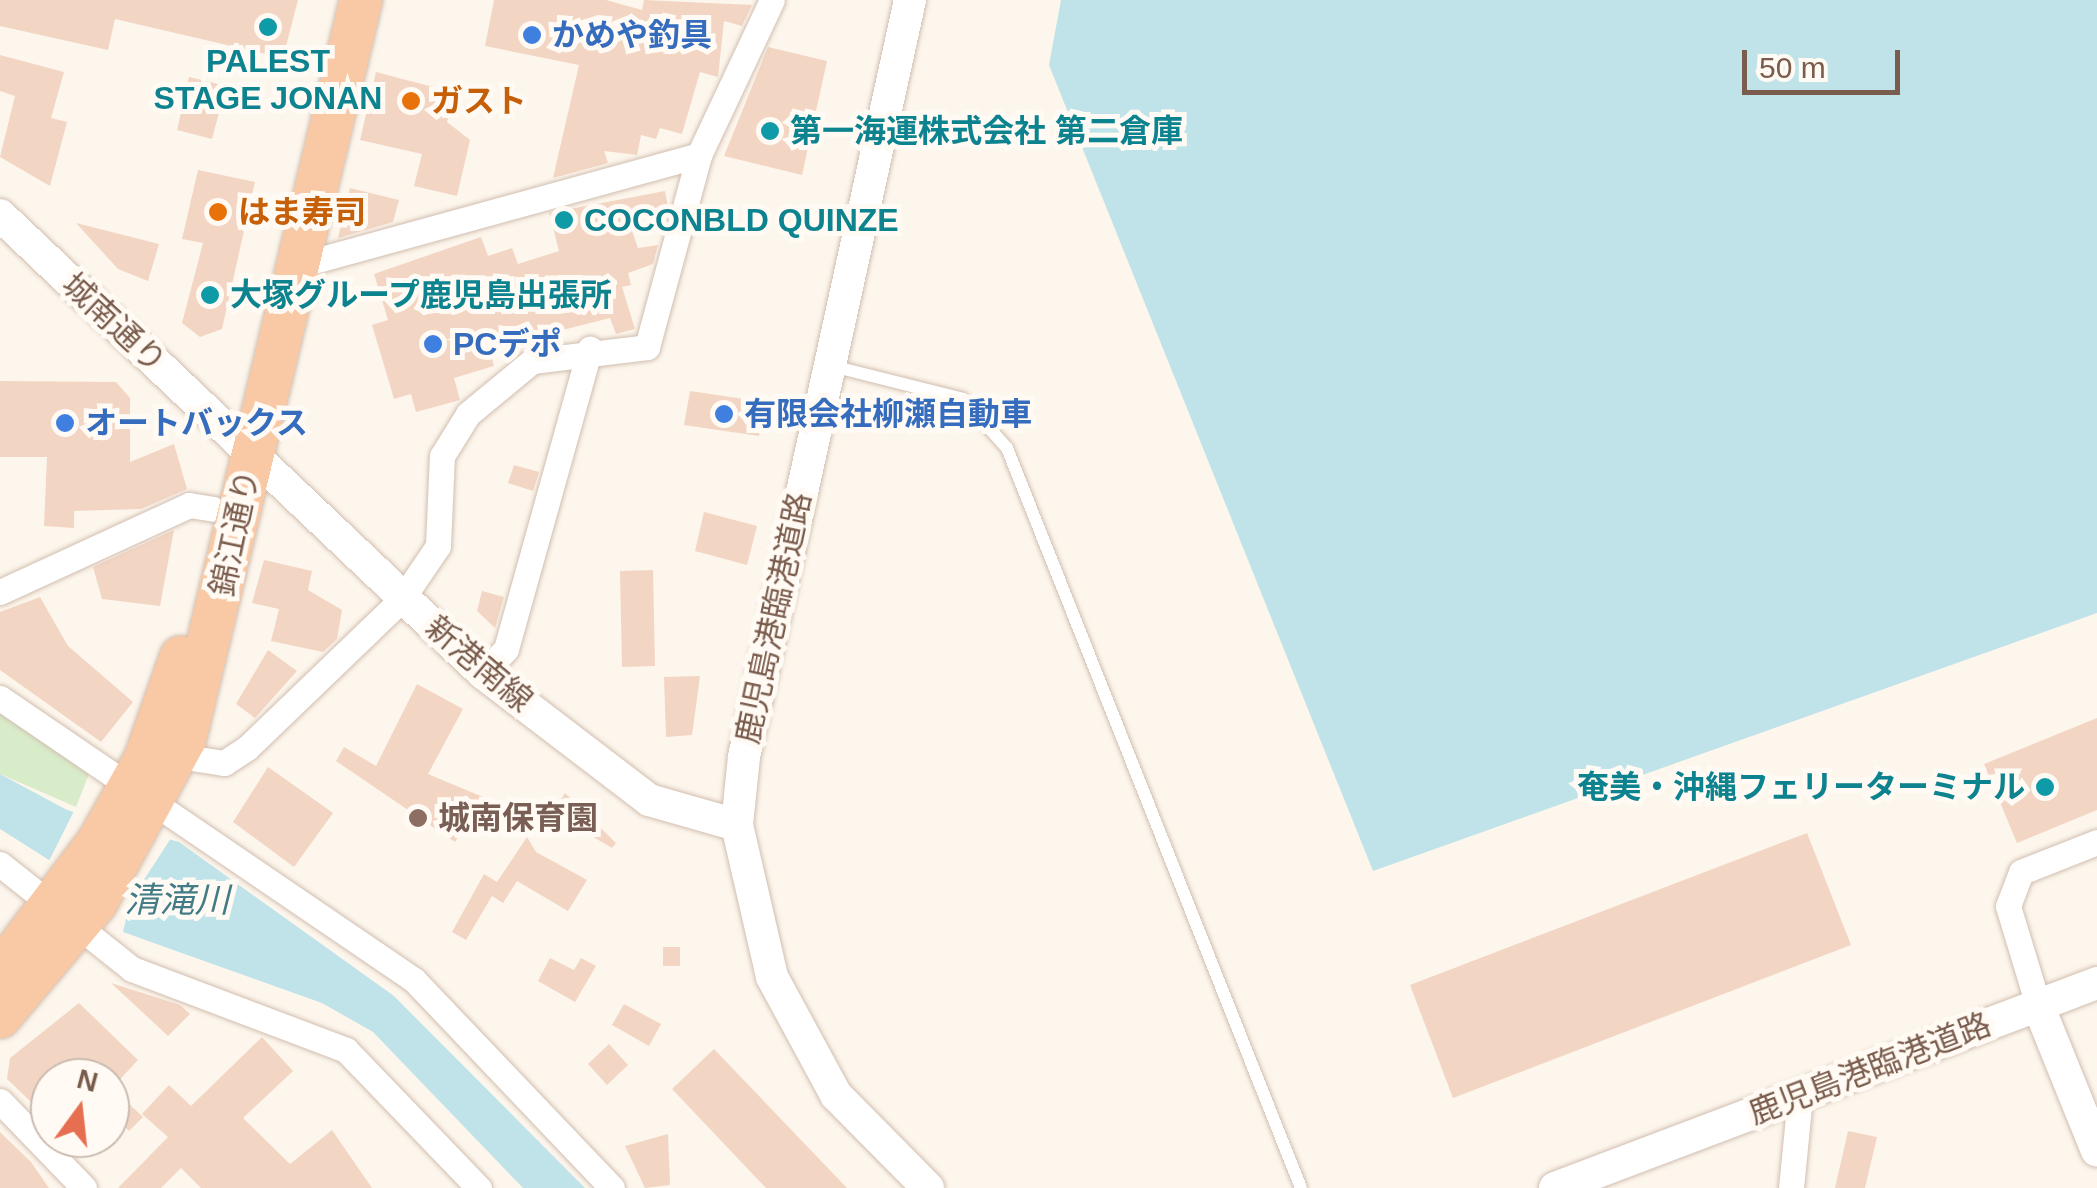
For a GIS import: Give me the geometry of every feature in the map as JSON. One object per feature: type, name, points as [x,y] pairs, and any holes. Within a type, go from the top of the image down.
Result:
[{"type":"highway","name":"錦江通り","points":[[0,1016],[140,798],[179,756],[205,678],[239,443],[336,0]]},
{"type":"highway","name":"錦江通り","points":[[140,798],[173,687],[212,509],[239,443],[296,266],[361,0]]},
{"type":"highway","name":"錦江通り","points":[[0,972],[74,906]]},
{"type":"street","points":[[179,756],[224,763],[247,748],[402,599],[438,546],[442,456],[468,414],[532,360],[590,349],[647,347],[699,155],[772,0]]},
{"type":"street","name":"鹿児島港臨港道路","points":[[910,0],[829,365],[737,825],[772,977],[836,1095],[928,1188]]},
{"type":"street","points":[[296,266],[699,155]]},
{"type":"street","name":"城南通り","points":[[0,215],[239,443]]},
{"type":"street","points":[[483,673],[506,649],[590,349]]},
{"type":"street","name":"新港南線","points":[[239,443],[483,673],[649,800],[737,825]]},
{"type":"street","points":[[0,592],[189,505],[212,509]]},
{"type":"street","points":[[0,698],[140,798],[414,980],[612,1188]]},
{"type":"street","points":[[2097,842],[2020,872],[2008,906],[2038,1005],[2097,1151]]},
{"type":"street","points":[[0,864],[74,906],[132,970],[346,1050],[479,1188]]},
{"type":"street","name":"鹿児島港臨港道路","points":[[1554,1188],[2097,983]]},
{"type":"street","points":[[1790,1188],[1800,1096]]},
{"type":"street","points":[[0,1100],[84,1188]]},
{"type":"lane","points":[[829,365],[963,399],[1007,448],[1301,1188]]},
{"type":"green space","points":[[0,713],[89,774],[76,807],[0,774]]},
{"type":"water","points":[[1061,0],[2097,0],[2097,613],[1373,871],[1049,65]]},
{"type":"water","name":"清滝川","points":[[0,774],[67,810],[179,842],[394,996],[585,1188],[523,1188],[373,1032],[322,1003],[123,932],[128,910],[0,829]]},
{"type":"pier","points":[[76,807],[173,835],[123,912],[47,865]]},
{"type":"building","points":[[0,0],[298,0],[283,58],[115,19],[108,50],[0,26]]},
{"type":"building","points":[[494,0],[606,0],[642,10],[644,0],[752,5],[742,26],[724,21],[718,77],[700,72],[682,134],[660,128],[656,139],[641,135],[637,155],[604,151],[608,163],[553,178],[579,65],[485,46]]},
{"type":"building","name":"第一海運株式会社 第二倉庫","points":[[768,47],[827,61],[802,175],[724,156]]},
{"type":"building","points":[[0,55],[64,72],[51,118],[67,122],[50,186],[0,157],[15,96],[0,91]]},
{"type":"building","points":[[376,72],[456,93],[447,122],[470,140],[457,196],[414,186],[422,154],[360,140]]},
{"type":"building","points":[[189,77],[226,86],[212,139],[177,130]]},
{"type":"building","points":[[198,170],[255,182],[222,329],[200,337],[182,323],[203,243],[182,239]]},
{"type":"building","points":[[350,188],[399,200],[393,222],[338,238]]},
{"type":"building","points":[[665,191],[668,207],[627,216],[638,248],[658,245],[653,264],[628,273],[631,285],[622,287],[635,329],[616,334],[610,318],[543,335],[444,339],[490,351],[494,366],[454,378],[460,400],[416,412],[411,394],[394,399],[372,325],[388,320],[374,274],[481,237],[488,256],[512,248],[518,264],[559,251],[549,213]]},
{"type":"building","points":[[76,223],[159,244],[148,281],[118,269]]},
{"type":"building","points":[[0,381],[116,382],[130,398],[130,462],[174,444],[187,489],[141,509],[74,511],[74,528],[44,526],[47,457],[0,457]]},
{"type":"building","name":"有限会社柳瀬自動車","points":[[690,391],[764,402],[759,436],[684,425]]},
{"type":"building","points":[[514,465],[539,472],[533,491],[508,483]]},
{"type":"building","points":[[704,512],[757,526],[747,565],[695,551]]},
{"type":"building","points":[[174,530],[160,606],[102,599],[93,567]]},
{"type":"building","points":[[264,560],[312,571],[308,590],[342,610],[337,639],[323,652],[271,641],[279,609],[252,603]]},
{"type":"building","points":[[653,570],[655,666],[622,667],[620,571]]},
{"type":"building","points":[[482,591],[504,597],[495,628],[477,611]]},
{"type":"building","points":[[40,597],[68,646],[133,702],[101,742],[0,670],[0,612]]},
{"type":"building","points":[[268,650],[297,671],[255,718],[236,704]]},
{"type":"building","points":[[700,676],[692,735],[666,737],[664,677]]},
{"type":"building","points":[[417,684],[463,709],[428,774],[483,797],[455,842],[336,761],[344,747],[376,766]]},
{"type":"building","name":"奄美・沖縄フェリーターミナル","points":[[2097,718],[2097,810],[2017,843],[1984,764]]},
{"type":"building","points":[[268,767],[333,813],[294,867],[233,822]]},
{"type":"building","points":[[565,793],[616,843],[612,848],[553,813]]},
{"type":"building","points":[[1807,833],[1851,945],[1453,1098],[1410,985]]},
{"type":"building","points":[[527,837],[536,852],[587,880],[568,911],[517,881],[503,903],[492,896],[466,940],[452,932],[484,874],[497,882]]},
{"type":"building","points":[[663,947],[680,947],[680,966],[663,966]]},
{"type":"building","points":[[550,958],[574,970],[581,958],[596,966],[575,1002],[538,981]]},
{"type":"building","points":[[111,983],[180,1005],[190,1014],[168,1036]]},
{"type":"building","points":[[79,1003],[138,1060],[130,1069],[130,1058],[30,1058],[30,1101],[7,1079],[10,1058]]},
{"type":"building","points":[[624,1004],[661,1024],[649,1046],[612,1025]]},
{"type":"building","points":[[262,1037],[293,1071],[243,1118],[290,1164],[332,1130],[372,1188],[201,1188],[181,1168],[161,1188],[118,1188],[168,1137],[142,1114],[169,1085],[191,1106]]},
{"type":"building","points":[[609,1044],[628,1065],[607,1085],[588,1064]]},
{"type":"building","points":[[714,1049],[847,1188],[766,1188],[672,1089]]},
{"type":"building","points":[[130,1105],[143,1117],[130,1130]]},
{"type":"building","points":[[1848,1131],[1877,1137],[1865,1188],[1835,1188]]},
{"type":"building","points":[[0,1132],[31,1162],[49,1188],[0,1188]]},
{"type":"building","points":[[668,1134],[670,1185],[645,1188],[625,1146]]},
{"type":"place","name":"PALEST STAGE JONAN","points":[[268,27]]},
{"type":"place","name":"かめや釣具","points":[[532,35]]},
{"type":"place","name":"ガスト","points":[[411,101]]},
{"type":"place","name":"第一海運株式会社 第二倉庫","points":[[770,131]]},
{"type":"place","name":"はま寿司","points":[[218,212]]},
{"type":"place","name":"COCONBLD QUINZE","points":[[564,220]]},
{"type":"place","name":"大塚グループ鹿児島出張所","points":[[210,295]]},
{"type":"place","name":"PCデポ","points":[[433,344]]},
{"type":"place","name":"有限会社柳瀬自動車","points":[[724,414]]},
{"type":"place","name":"オートバックス","points":[[65,423]]},
{"type":"place","name":"奄美・沖縄フェリーターミナル","points":[[2045,787]]},
{"type":"place","name":"城南保育園","points":[[418,818]]}]
